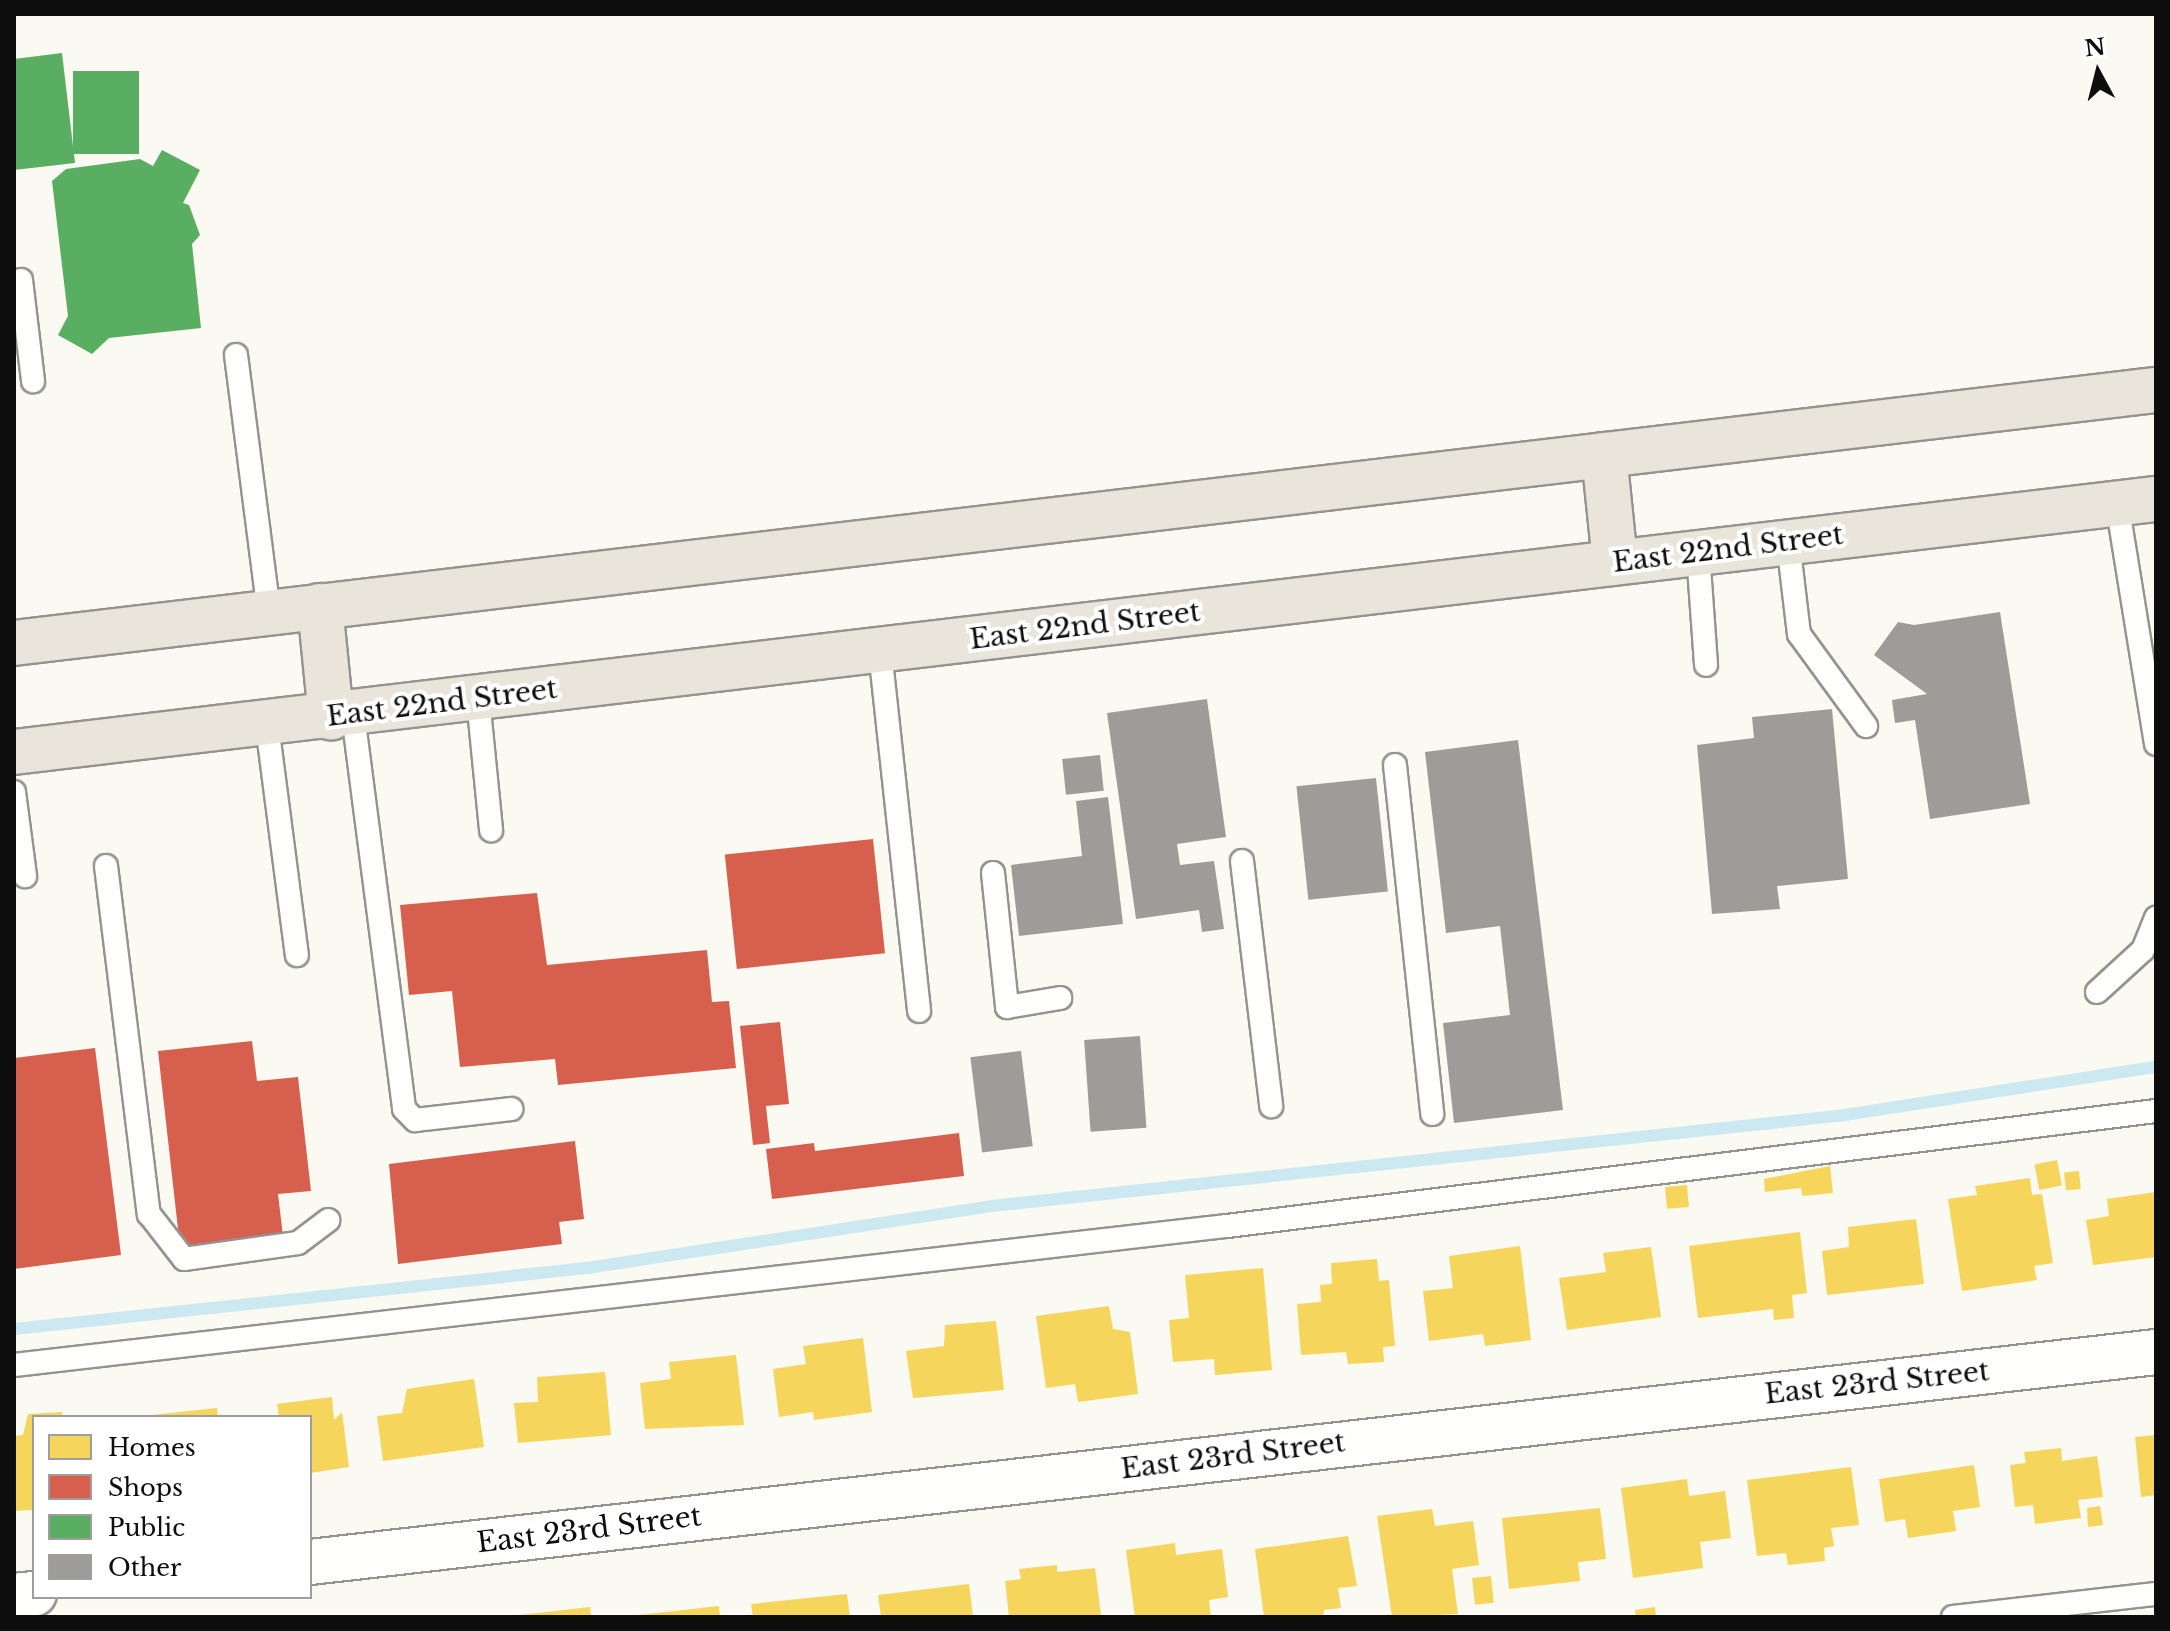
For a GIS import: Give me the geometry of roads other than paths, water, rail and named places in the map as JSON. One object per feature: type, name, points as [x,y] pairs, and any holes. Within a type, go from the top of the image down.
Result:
[{"type":"main road","points":[[14,643],[2156,390]]},
{"type":"main road","points":[[1604,455],[1615,562]]},
{"type":"main road","name":"East 22nd Street","points":[[14,752],[267,725],[2136,501]]},
{"type":"main road","points":[[320,606],[342,716]]},
{"type":"street","name":"East 23rd Street","points":[[312,1562],[2156,1352]]},
{"type":"lane","points":[[21,280],[33,381]]},
{"type":"lane","points":[[236,355],[269,612]]},
{"type":"lane","points":[[2136,501],[2156,744]]},
{"type":"lane","points":[[1788,542],[1799,634],[1866,726]]},
{"type":"lane","points":[[1698,553],[1706,665]]},
{"type":"lane","points":[[880,651],[919,1011]]},
{"type":"lane","points":[[478,699],[491,830]]},
{"type":"lane","points":[[342,716],[404,1109],[415,1120],[511,1109]]},
{"type":"lane","points":[[267,725],[297,955]]},
{"type":"lane","points":[[1395,765],[1432,1114]]},
{"type":"lane","points":[[14,792],[25,876]]},
{"type":"lane","points":[[1242,861],[1271,1106]]},
{"type":"lane","points":[[106,866],[149,1214],[184,1259],[298,1243],[328,1220]]},
{"type":"lane","points":[[993,873],[1007,1007],[1060,998]]},
{"type":"lane","points":[[2097,992],[2143,950],[2156,917]]},
{"type":"lane","points":[[14,1365],[1227,1226],[2156,1111]]},
{"type":"lane","points":[[1953,1617],[2156,1594]]},
{"type":"waterway","points":[[14,1329],[587,1268],[991,1206],[1838,1116],[2156,1067]]}]
